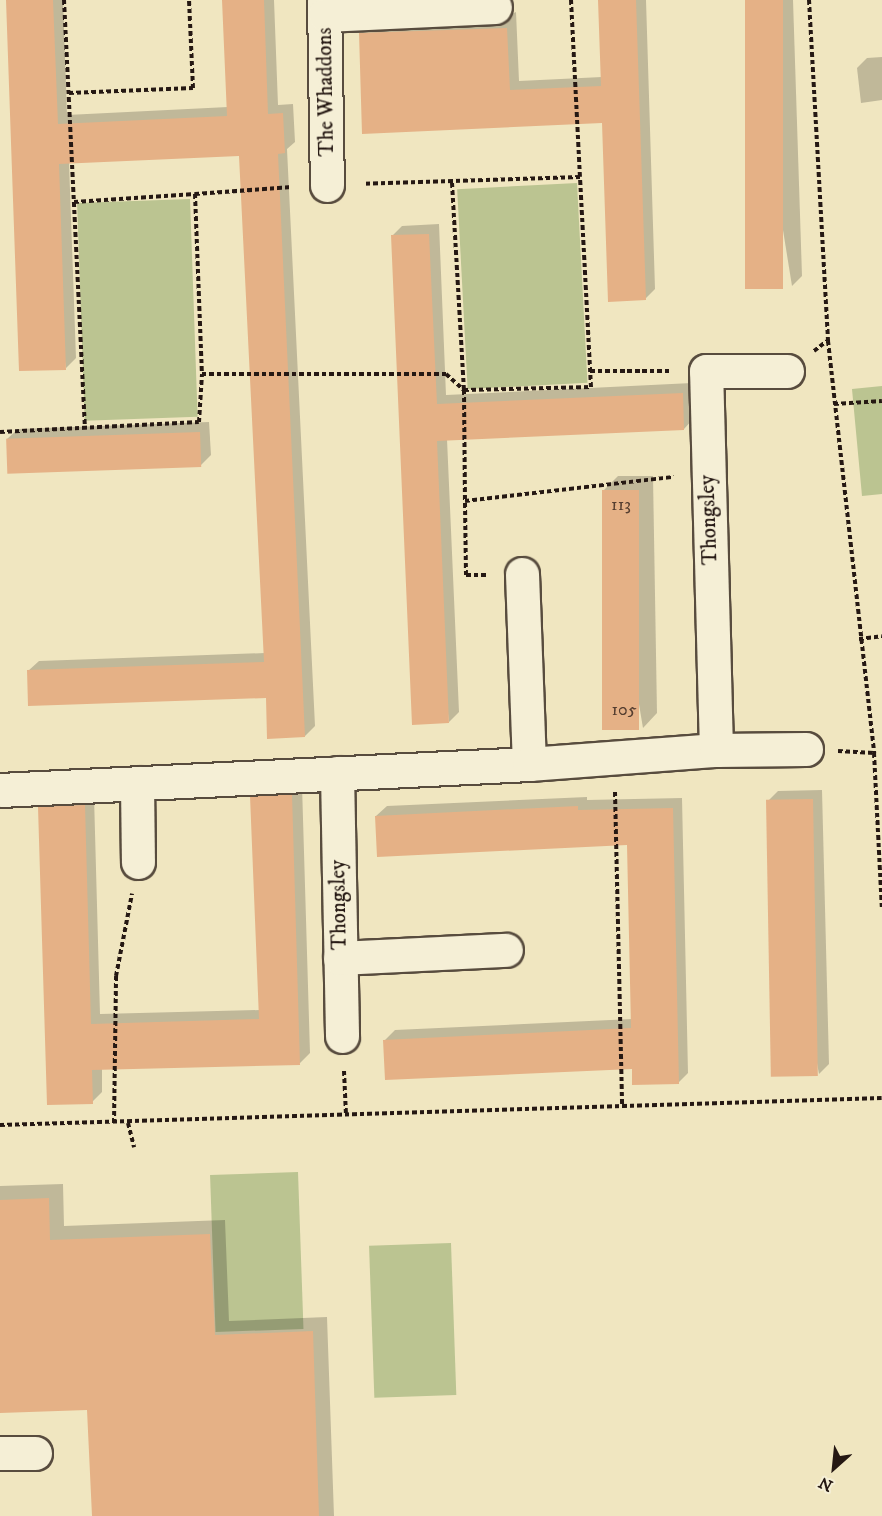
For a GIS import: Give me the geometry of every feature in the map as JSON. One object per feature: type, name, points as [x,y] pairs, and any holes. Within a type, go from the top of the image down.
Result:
[{"type":"street","points":[[324,7],[495,7]]},
{"type":"street","name":"The Whaddons","points":[[324,7],[327,185]]},
{"type":"street","points":[[706,371],[787,371]]},
{"type":"street","name":"Thongsley","points":[[706,371],[716,750]]},
{"type":"street","points":[[522,574],[529,764]]},
{"type":"street","points":[[0,790],[529,764],[716,750],[806,749]]},
{"type":"street","name":"Thongsley","points":[[337,773],[342,1036]]},
{"type":"street","points":[[137,783],[138,862]]},
{"type":"street","points":[[340,958],[506,950]]},
{"type":"street","points":[[0,1453],[35,1453]]},
{"type":"path","points":[[64,0],[85,428]]},
{"type":"path","points":[[69,93],[193,88],[189,0]]},
{"type":"path","points":[[202,374],[446,374],[464,390],[591,387],[571,0]]},
{"type":"path","points":[[809,0],[834,404],[881,842],[882,909]]},
{"type":"path","points":[[74,202],[327,185],[452,183],[580,177]]},
{"type":"path","points":[[452,183],[464,390],[466,575],[522,574]]},
{"type":"path","points":[[0,432],[199,422],[202,374],[195,194]]},
{"type":"path","points":[[590,371],[706,371]]},
{"type":"path","points":[[834,404],[882,401]]},
{"type":"path","points":[[465,501],[707,473]]},
{"type":"path","points":[[859,639],[882,636]]},
{"type":"path","points":[[614,758],[622,1106]]},
{"type":"path","points":[[114,1123],[116,976],[138,862]]},
{"type":"path","points":[[342,1036],[346,1115]]},
{"type":"path","points":[[114,1123],[882,1098]]},
{"type":"path","points":[[114,1123],[128,1123]]},
{"type":"path","points":[[0,1125],[128,1123]]},
{"type":"path","points":[[128,1123],[134,1147]]},
{"type":"green space","points":[[577,183],[587,383],[468,389],[457,189]]},
{"type":"green space","points":[[190,199],[198,417],[85,421],[77,203]]},
{"type":"green space","points":[[882,386],[882,494],[862,496],[852,389]]},
{"type":"green space","points":[[298,1172],[303,1329],[216,1332],[210,1175]]},
{"type":"green space","points":[[451,1243],[456,1395],[374,1398],[369,1246]]},
{"type":"building","points":[[6,0],[53,0],[58,124],[227,116],[222,0],[264,0],[268,114],[283,113],[285,153],[278,154],[305,737],[267,739],[266,698],[28,706],[27,670],[264,662],[239,156],[59,164],[66,370],[19,371]]},
{"type":"building","points":[[598,0],[636,0],[646,300],[608,302],[602,123],[362,134],[359,33],[507,28],[510,90],[601,86]]},
{"type":"building","points":[[745,0],[783,0],[783,289],[745,289]]},
{"type":"building","points":[[429,234],[437,404],[683,393],[684,430],[437,441],[449,723],[412,725],[391,235]]},
{"type":"building","points":[[200,432],[201,467],[7,474],[6,439]]},
{"type":"building","points":[[602,490],[639,490],[639,730],[602,730]]},
{"type":"building","points":[[292,794],[300,1065],[92,1070],[93,1104],[47,1105],[38,807],[85,805],[91,1024],[259,1019],[250,796]]},
{"type":"building","points":[[813,799],[818,1076],[771,1077],[766,800]]},
{"type":"building","points":[[578,806],[578,810],[673,808],[679,1084],[632,1085],[632,1069],[385,1080],[383,1040],[631,1028],[627,845],[377,857],[375,816]]},
{"type":"building","points":[[49,1198],[50,1240],[210,1234],[215,1335],[313,1331],[319,1516],[92,1516],[87,1410],[0,1413],[0,1200]]}]
